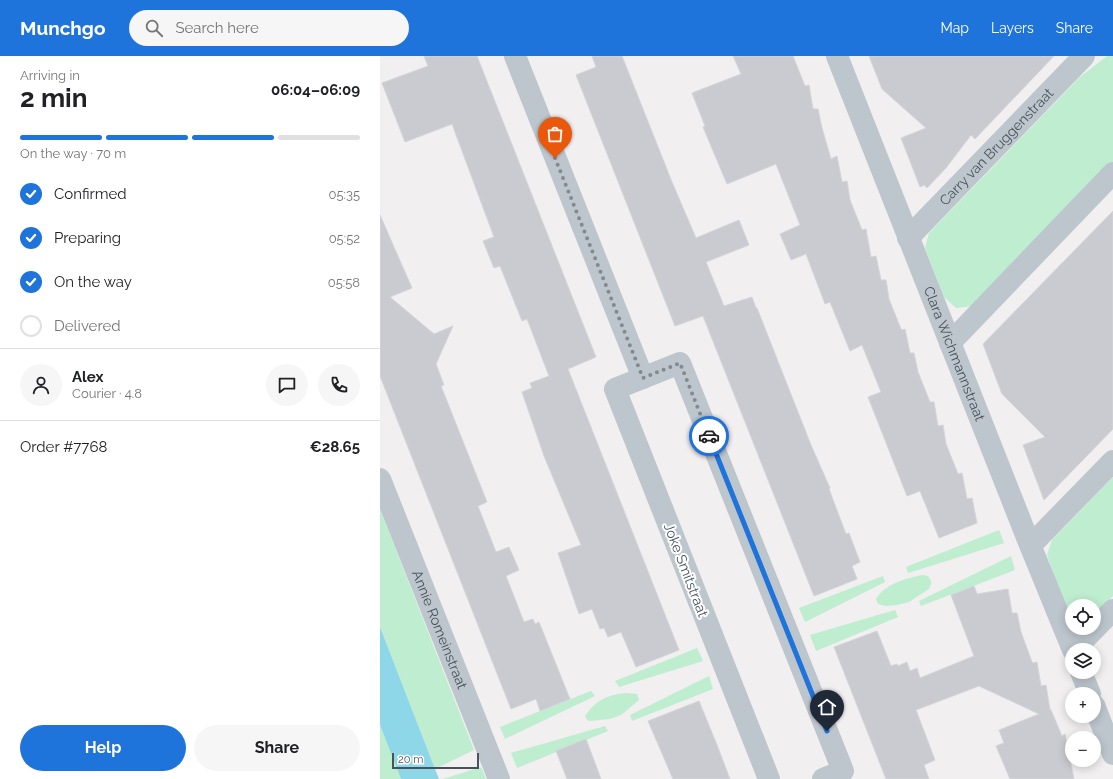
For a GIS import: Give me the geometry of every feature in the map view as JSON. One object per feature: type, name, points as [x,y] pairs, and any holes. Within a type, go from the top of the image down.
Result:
[{"type":"street","points":[[515,56],[643,378]]},
{"type":"street","name":"Clara Wichmannstraat","points":[[838,56],[908,238],[1071,643]]},
{"type":"street","name":"Carry van Bruggenstraat","points":[[908,238],[1084,56]]},
{"type":"street","points":[[950,343],[1113,173]]},
{"type":"street","name":"Joke Smitstraat","points":[[769,779],[615,389],[680,363],[843,771],[823,779]]},
{"type":"street","points":[[1031,545],[1113,461]]},
{"type":"street","name":"Annie Romeinstraat","points":[[380,479],[499,779]]},
{"type":"street","points":[[1081,643],[1113,610]]},
{"type":"street","points":[[1101,723],[1113,754]]},
{"type":"green space","points":[[1107,56],[1113,56],[1113,162],[1073,206],[973,306],[956,308],[944,297],[925,248],[929,233],[1080,77]]},
{"type":"green space","points":[[1113,477],[1113,596],[1101,608],[1101,599],[1065,599],[1065,604],[1063,602],[1047,555],[1052,540]]},
{"type":"green space","points":[[380,509],[474,750],[435,769],[380,627]]},
{"type":"green space","points":[[999,530],[1004,543],[908,573],[906,567]]},
{"type":"green space","points":[[1011,556],[1015,570],[921,606],[919,601]]},
{"type":"green space","points":[[922,575],[928,576],[931,581],[929,589],[909,602],[886,606],[878,604],[876,599],[890,585]]},
{"type":"green space","points":[[883,576],[885,582],[805,622],[799,608]]},
{"type":"green space","points":[[895,610],[898,617],[816,651],[810,635]]},
{"type":"green space","points":[[697,648],[703,661],[619,687],[615,681]]},
{"type":"green space","points":[[709,676],[713,689],[632,721],[630,715]]},
{"type":"green space","points":[[591,691],[595,696],[505,739],[500,727]]},
{"type":"green space","points":[[626,693],[637,694],[639,700],[621,715],[610,719],[587,720],[585,716],[589,710],[602,699],[613,695]]},
{"type":"green space","points":[[380,725],[401,779],[380,779]]},
{"type":"green space","points":[[605,726],[608,731],[517,768],[511,753]]},
{"type":"green space","points":[[481,767],[486,779],[443,779]]},
{"type":"water","points":[[380,627],[439,779],[401,779],[380,725]]},
{"type":"building","points":[[424,56],[477,56],[596,357],[568,369],[679,650],[636,667],[621,632],[608,637],[604,628],[600,629],[592,609],[579,614],[558,553],[581,545],[544,456],[522,392],[532,388],[530,383],[549,376],[527,319],[522,321],[500,266],[494,268],[483,241],[494,237],[452,124],[405,142],[382,83],[428,66]]},
{"type":"building","points":[[592,56],[622,56],[696,238],[739,220],[749,245],[706,262],[724,306],[752,297],[811,445],[830,488],[829,489],[846,534],[849,533],[860,562],[852,566],[857,579],[814,596],[703,316],[675,326],[576,75],[596,67]]},
{"type":"building","points":[[733,56],[793,56],[805,86],[809,85],[813,109],[818,109],[831,159],[837,156],[842,182],[847,181],[850,200],[862,230],[866,229],[871,257],[876,256],[881,280],[886,280],[889,299],[901,329],[905,329],[910,353],[914,353],[918,372],[930,402],[934,402],[938,426],[943,425],[946,444],[958,474],[962,473],[967,499],[972,498],[977,523],[939,538],[920,491],[907,496],[868,397],[881,392],[862,345],[850,351],[830,302],[825,304],[806,254],[791,260],[780,234],[800,225],[776,164],[727,184],[703,127],[705,126],[692,93],[741,74]]},
{"type":"building","points":[[869,56],[1054,56],[975,139],[971,135],[946,168],[927,188],[924,185],[920,187],[901,138],[926,128],[882,89]]},
{"type":"building","points":[[1113,211],[1113,429],[1044,500],[1023,445],[1045,437],[1002,394],[983,344]]},
{"type":"building","points":[[380,215],[412,288],[390,297],[434,334],[453,326],[436,364],[444,385],[441,386],[487,502],[478,506],[496,552],[509,547],[519,570],[506,576],[524,622],[533,619],[535,624],[539,622],[570,699],[540,711],[536,699],[511,709],[380,376]]},
{"type":"building","points":[[974,586],[977,594],[1008,589],[1012,613],[1017,613],[1021,632],[1032,662],[1037,662],[1041,686],[1046,685],[1050,710],[1062,736],[1065,734],[1065,767],[1072,767],[1074,779],[1010,779],[996,746],[1004,743],[999,730],[1039,714],[979,686],[916,710],[935,760],[924,765],[929,779],[886,779],[834,647],[877,631],[891,666],[897,664],[898,666],[907,662],[910,671],[917,668],[920,678],[974,656],[951,595]]},
{"type":"building","points":[[699,701],[730,779],[673,779],[648,721]]},
{"type":"building","points":[[586,739],[601,779],[567,779],[556,751]]},
{"type":"way so far","points":[[555,158],[643,378],[680,363],[709,436]]},
{"type":"route","points":[[709,436],[827,731]]}]
